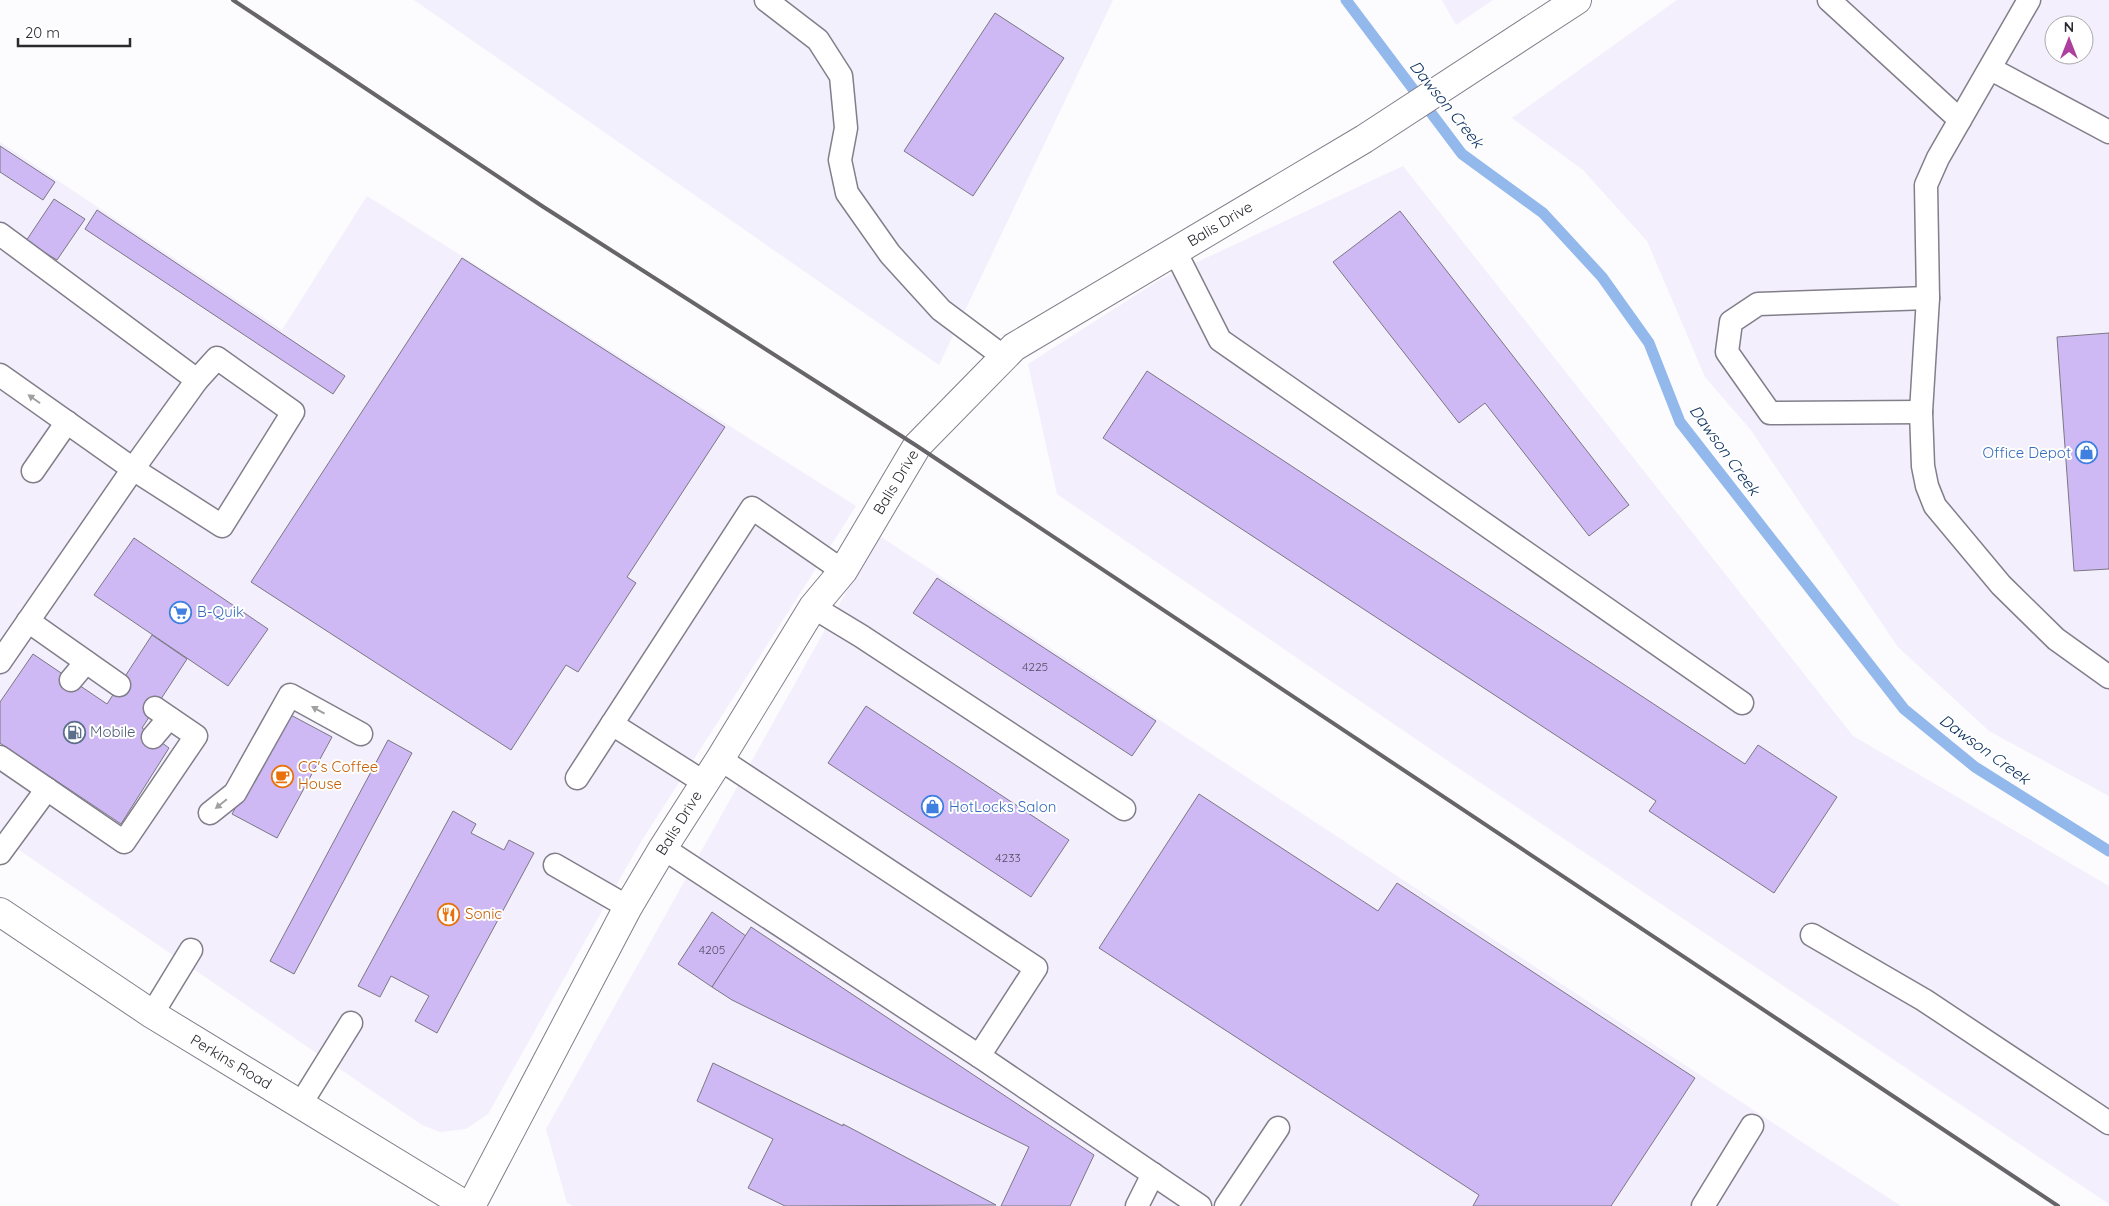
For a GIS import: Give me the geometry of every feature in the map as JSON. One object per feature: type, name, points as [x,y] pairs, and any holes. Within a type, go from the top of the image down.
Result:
[{"type":"street","name":"Balis Drive","points":[[471,1206],[628,907],[813,607],[844,570],[917,446],[1014,347],[1364,139],[1577,0]]},
{"type":"street","name":"Perkins Road","points":[[0,912],[152,1014],[466,1206]]},
{"type":"lane","points":[[766,0],[818,40],[841,76],[846,128],[840,160],[847,193],[890,254],[941,310],[1004,357]]},
{"type":"lane","points":[[1829,0],[1960,120]]},
{"type":"lane","points":[[2029,0],[1938,158],[1926,185],[1928,298],[1921,412],[1924,472],[1935,506],[2001,585],[2056,639],[2109,677]]},
{"type":"lane","points":[[1990,69],[2109,132]]},
{"type":"lane","points":[[0,234],[197,380]]},
{"type":"lane","points":[[1175,251],[1220,340],[1742,703]]},
{"type":"lane","points":[[1921,412],[1770,413],[1727,352],[1731,322],[1758,304],[1928,298]]},
{"type":"lane","points":[[0,375],[134,469],[222,526],[292,412],[217,358],[197,380],[134,469],[0,662]]},
{"type":"lane","points":[[34,471],[67,422]]},
{"type":"lane","points":[[577,778],[752,508],[844,570]]},
{"type":"lane","points":[[813,607],[861,636],[1124,809]]},
{"type":"lane","points":[[28,621],[120,685]]},
{"type":"lane","points":[[71,680],[86,662]]},
{"type":"lane","points":[[210,813],[235,792],[290,694],[361,734]]},
{"type":"lane","points":[[13,761],[48,790],[98,816],[124,842],[196,736],[162,713],[153,737]]},
{"type":"lane","points":[[612,724],[705,783]]},
{"type":"lane","points":[[720,759],[1036,968],[979,1056]]},
{"type":"lane","points":[[0,852],[48,790]]},
{"type":"lane","points":[[663,848],[979,1056],[1200,1206]]},
{"type":"lane","points":[[555,865],[628,907]]},
{"type":"lane","points":[[1812,935],[1924,1000],[2109,1123]]},
{"type":"lane","points":[[152,1014],[192,950]]},
{"type":"lane","points":[[300,1104],[351,1023]]},
{"type":"lane","points":[[1703,1206],[1752,1126]]},
{"type":"lane","points":[[1226,1206],[1278,1128]]},
{"type":"lane","points":[[1137,1206],[1153,1174]]},
{"type":"shaded area","points":[[414,0],[1113,0],[939,365]]},
{"type":"shaded area","points":[[1442,0],[1493,0],[1456,25]]},
{"type":"shaded area","points":[[1677,0],[2109,0],[2109,796],[1989,731],[1898,647],[1750,429],[1705,377],[1647,241],[1583,170],[1512,118]]},
{"type":"shaded area","points":[[0,142],[282,330],[367,196],[856,506],[639,845],[488,1114],[466,1129],[440,1132],[422,1125],[0,837]]},
{"type":"shaded area","points":[[1403,166],[1853,736],[2109,886],[2109,1204],[1451,763],[1057,494],[1028,364],[1161,279]]},
{"type":"shaded area","points":[[878,535],[1901,1206],[573,1206],[567,1203],[546,1129]]},
{"type":"building","points":[[995,13],[1064,58],[973,196],[904,151]]},
{"type":"building","points":[[0,146],[55,182],[43,200],[0,172]]},
{"type":"building","points":[[54,199],[85,219],[57,260],[26,241]]},
{"type":"building","points":[[97,210],[345,376],[333,394],[85,229]]},
{"type":"building","points":[[1400,211],[1629,505],[1589,536],[1485,403],[1459,423],[1333,262]]},
{"type":"building","points":[[462,258],[725,427],[627,577],[636,583],[578,672],[566,665],[511,750],[251,582]]},
{"type":"building","name":"Office Depot","points":[[2109,333],[2109,569],[2074,571],[2057,337]]},
{"type":"building","points":[[1147,371],[1745,764],[1758,745],[1837,797],[1774,893],[1649,811],[1656,801],[1103,438]]},
{"type":"building","name":"B-Quik","points":[[134,538],[268,629],[228,686],[94,595]]},
{"type":"building","points":[[937,578],[1156,721],[1132,756],[913,613]]},
{"type":"building","name":"Mobile","points":[[152,635],[187,659],[142,728],[169,748],[121,824],[0,743],[0,702],[33,654],[107,704]]},
{"type":"building","points":[[866,706],[1069,840],[1031,897],[828,763]]},
{"type":"building","name":"CC's Coffee House","points":[[287,713],[332,737],[277,838],[232,814]]},
{"type":"building","points":[[388,740],[412,753],[294,974],[270,961]]},
{"type":"building","points":[[1199,794],[1378,911],[1397,883],[1695,1078],[1611,1206],[1473,1206],[1479,1195],[1099,948]]},
{"type":"building","name":"Sonic","points":[[453,811],[476,824],[471,833],[504,850],[509,840],[534,853],[437,1033],[415,1021],[429,996],[391,976],[380,997],[358,986]]},
{"type":"building","points":[[712,912],[746,936],[712,987],[678,964]]},
{"type":"building","points":[[751,927],[1094,1155],[1070,1206],[1001,1206],[1029,1147],[732,1000],[712,987]]},
{"type":"building","points":[[713,1063],[843,1126],[843,1124],[996,1205],[785,1206],[748,1188],[773,1139],[697,1101]]},
{"type":"waterway","name":"Dawson Creek","points":[[1346,0],[1462,154],[1543,213],[1602,277],[1649,343],[1680,422],[1904,709],[1975,767],[2109,851]]},
{"type":"railway","points":[[233,0],[542,206],[917,446],[2058,1206]]},
{"type":"place","name":"Office Depot","points":[[2087,453]]},
{"type":"place","name":"B-Quik","points":[[181,612]]},
{"type":"place","name":"Mobile","points":[[74,732]]},
{"type":"place","name":"CC's Coffee House","points":[[282,776]]},
{"type":"place","name":"HotLocks Salon","points":[[933,807]]},
{"type":"place","name":"Sonic","points":[[449,914]]}]
